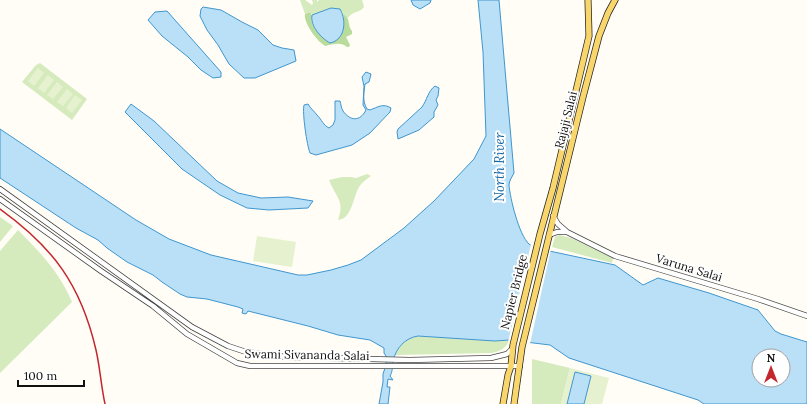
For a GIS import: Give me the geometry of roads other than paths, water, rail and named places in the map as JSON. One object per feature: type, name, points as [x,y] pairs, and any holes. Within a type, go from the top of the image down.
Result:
[{"type":"main road","name":"Rajaji Salai","points":[[537,245],[553,188],[589,36],[588,0]]},
{"type":"main road","name":"Rajaji Salai","points":[[546,247],[599,36],[615,0]]},
{"type":"main road","name":"Napier Bridge","points":[[503,404],[511,366],[513,347],[537,245]]},
{"type":"main road","name":"Napier Bridge","points":[[514,404],[522,347],[546,247]]},
{"type":"street","name":"Swami Sivananda Salai","points":[[0,189],[192,327],[228,346],[246,352],[287,357],[396,360],[491,358],[507,354],[513,347]]},
{"type":"street","name":"Swami Sivananda Salai","points":[[0,199],[92,265],[153,306],[187,334],[237,363],[250,366],[520,366]]},
{"type":"street","name":"Varuna Salai","points":[[553,216],[558,224],[567,232],[621,258],[758,299],[807,316]]},
{"type":"street","points":[[549,235],[557,232],[567,232]]},
{"type":"street","points":[[92,265],[98,259]]},
{"type":"water","points":[[411,0],[431,0],[430,3],[420,9],[413,5]]},
{"type":"water","name":"North River","points":[[478,0],[499,0],[514,173],[509,185],[513,207],[525,239],[533,247],[615,265],[643,285],[658,278],[709,293],[758,310],[775,331],[807,342],[807,404],[704,404],[698,400],[569,358],[550,345],[509,340],[495,341],[418,336],[405,341],[396,352],[390,376],[393,380],[388,379],[387,387],[390,387],[388,404],[379,404],[383,374],[386,365],[384,348],[370,340],[338,335],[248,311],[246,314],[242,313],[243,309],[238,307],[207,299],[187,297],[180,294],[153,275],[127,262],[98,240],[76,228],[0,178],[0,129],[136,220],[169,239],[211,255],[298,275],[307,275],[331,270],[361,260],[404,228],[434,201],[474,159],[486,136],[483,52]]},
{"type":"water","points":[[203,7],[221,10],[258,30],[273,45],[294,50],[296,61],[255,78],[244,78],[229,64],[207,30],[200,16],[201,9]]},
{"type":"water","points":[[331,8],[340,9],[344,19],[344,24],[342,34],[335,41],[330,43],[323,38],[314,27],[312,15]]},
{"type":"water","points":[[167,11],[221,72],[221,77],[213,78],[201,70],[188,57],[162,36],[148,20],[155,12]]},
{"type":"water","points":[[366,72],[371,74],[369,82],[365,84],[365,106],[370,110],[380,106],[385,106],[391,108],[390,112],[370,133],[352,145],[316,155],[310,153],[305,129],[304,105],[308,104],[329,128],[333,125],[335,120],[335,101],[340,101],[342,110],[349,117],[355,119],[361,117],[366,110],[363,105],[364,86],[362,77]]},
{"type":"water","points":[[435,86],[439,88],[436,100],[438,105],[434,112],[434,117],[419,130],[398,139],[398,129],[422,107],[431,90]]},
{"type":"water","points":[[131,104],[154,121],[217,181],[238,193],[261,198],[288,197],[313,201],[308,208],[269,210],[247,208],[220,195],[182,169],[125,112]]},
{"type":"water","points":[[575,372],[591,376],[584,404],[567,404]]},
{"type":"railway","points":[[0,209],[19,223],[50,253],[73,287],[90,327],[97,356],[105,404]]}]
